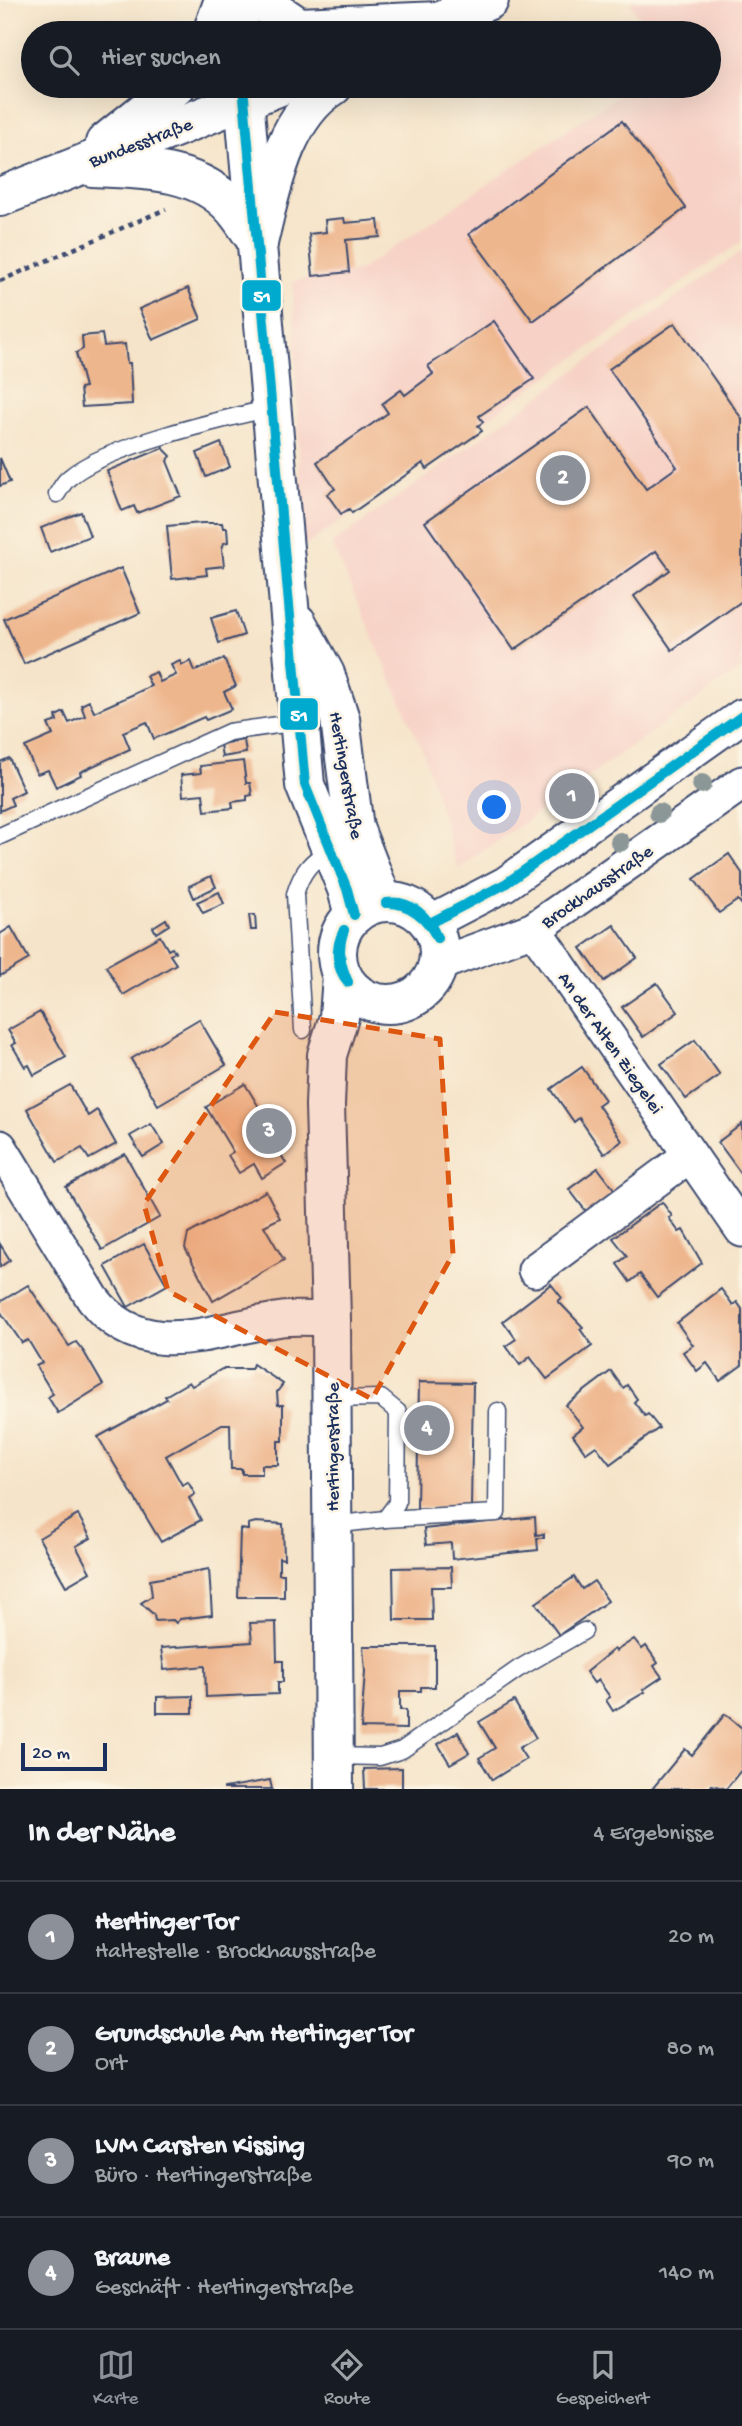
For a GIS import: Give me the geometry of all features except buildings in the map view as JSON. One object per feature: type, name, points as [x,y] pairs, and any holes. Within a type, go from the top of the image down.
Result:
[{"type":"main road","points":[[216,21],[223,0]]},
{"type":"main road","points":[[236,0],[239,21]]},
{"type":"main road","points":[[259,0],[290,21]]},
{"type":"main road","points":[[440,21],[489,0]]},
{"type":"main road","points":[[76,166],[161,98]]},
{"type":"main road","name":"Bundesstraße","points":[[0,197],[232,98]]},
{"type":"main road","name":"Hertingerstraße","points":[[244,98],[305,785],[331,849],[369,909]]},
{"type":"main road","points":[[258,243],[274,180],[296,125],[318,98]]},
{"type":"main road","points":[[76,166],[155,170],[197,181],[232,206],[258,243]]},
{"type":"main road","name":"Hertingerstraße","points":[[291,612],[325,674],[340,719],[354,828],[369,909]]},
{"type":"main road","points":[[369,909],[398,902],[415,908],[430,923],[440,946],[439,964]]},
{"type":"main road","name":"Hertingerstraße","points":[[333,1773],[331,1319],[325,1105],[327,1055],[339,1017],[342,976],[337,962],[342,929],[369,909]]},
{"type":"main road","name":"Hertingerstraße","points":[[325,1105],[369,1023],[389,1005],[407,1001],[421,993],[433,980],[439,964]]},
{"type":"main road","points":[[342,976],[361,997],[389,1005]]},
{"type":"street","points":[[430,923],[505,884],[742,716]]},
{"type":"street","name":"Brockhausstraße","points":[[439,964],[534,929],[742,783]]},
{"type":"street","name":"An der Alten Ziegelei","points":[[534,929],[742,1230]]},
{"type":"street","points":[[0,1147],[93,1298],[107,1317],[135,1334],[167,1340],[285,1318],[331,1319]]},
{"type":"street","points":[[535,1269],[690,1155]]},
{"type":"lane","points":[[57,495],[67,479],[81,469],[118,453],[211,422],[271,408]]},
{"type":"lane","points":[[0,836],[229,732],[298,722]]},
{"type":"lane","points":[[303,1030],[295,894],[301,875],[312,861],[331,849]]},
{"type":"lane","points":[[331,1399],[381,1398],[398,1412],[397,1503],[385,1519]]},
{"type":"lane","points":[[332,1525],[385,1519],[497,1513],[498,1411]]},
{"type":"lane","points":[[333,1773],[402,1750],[518,1670],[584,1631]]},
{"type":"path","points":[[0,281],[184,201],[197,181]]},
{"type":"highlighted area","points":[[275,1012],[440,1039],[453,1254],[372,1399],[168,1291],[144,1204]]},
{"type":"shaded area","points":[[632,0],[742,0],[742,241],[302,548],[293,282],[313,276],[359,271],[614,98],[721,98],[721,21],[642,21],[631,5]]},
{"type":"shaded area","points":[[742,251],[742,668],[458,869],[424,754],[332,544]]},
{"type":"transit line","name":"51","points":[[244,98],[305,785],[347,889],[354,915]]},
{"type":"transit line","name":"51","points":[[430,923],[505,884],[742,716]]},
{"type":"transit line","name":"51","points":[[386,903],[395,902],[418,911],[437,938]]},
{"type":"transit line","name":"51","points":[[386,903],[403,905],[417,913],[429,924],[437,938]]},
{"type":"transit line","name":"51","points":[[344,930],[340,956],[348,982]]},
{"type":"transit line","name":"51","points":[[344,930],[338,957],[348,982]]},
{"type":"place","name":"Grundschule Am Hertinger Tor","points":[[563,478]]},
{"type":"place","name":"Hertinger Tor","points":[[572,796]]},
{"type":"place","name":"LVM Carsten Kissing","points":[[269,1131]]},
{"type":"place","name":"Braune","points":[[427,1428]]}]
